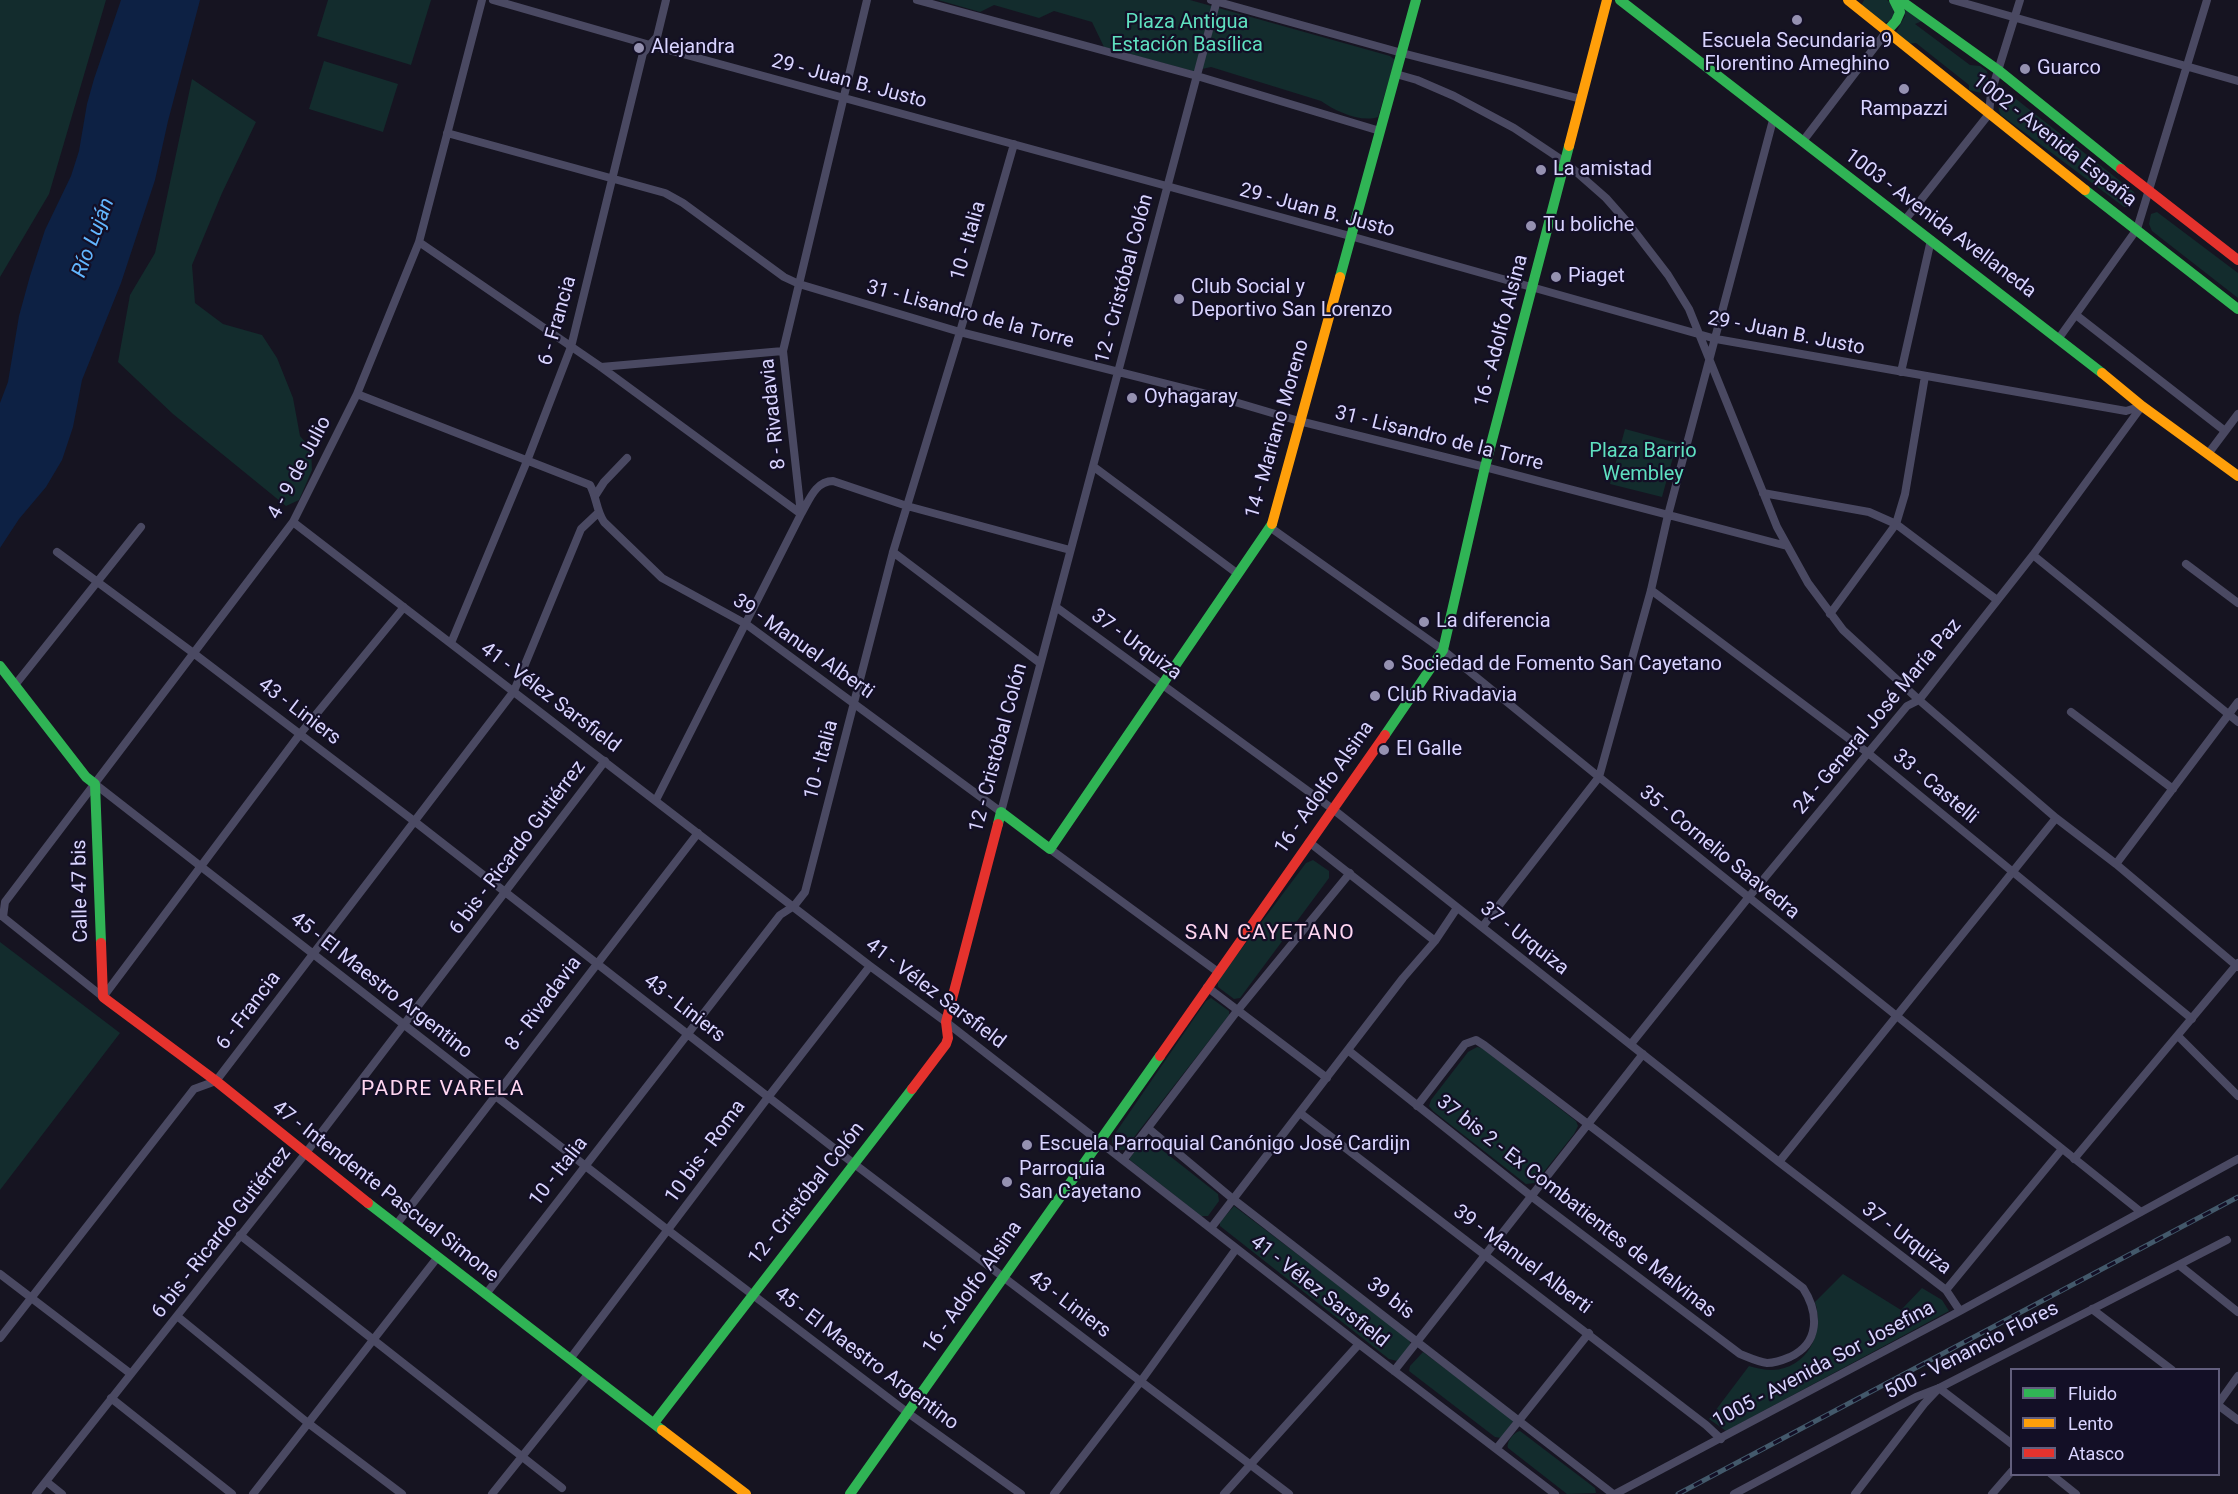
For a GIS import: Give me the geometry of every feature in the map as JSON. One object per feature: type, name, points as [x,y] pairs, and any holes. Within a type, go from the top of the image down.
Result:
[{"type":"street","name":"4 - 9 de Julio","points":[[3,917],[4,902],[293,522],[357,394],[419,242],[482,0]]},
{"type":"street","name":"29 - Juan B. Justo","points":[[493,0],[1350,236],[1698,335],[2126,411],[2142,406]]},
{"type":"street","name":"6 - Francia","points":[[452,643],[571,347],[643,53],[657,36],[666,0]]},
{"type":"street","name":"8 - Rivadavia","points":[[801,514],[783,351],[867,0]]},
{"type":"street","points":[[917,0],[1197,76],[1380,131]]},
{"type":"street","points":[[1215,0],[1402,53],[1581,99]]},
{"type":"street","name":"12 - Cristóbal Colón","points":[[654,1423],[946,1044],[948,1038],[946,1022],[1168,187],[1215,0]]},
{"type":"street","name":"14 - Mariano Moreno","points":[[1050,849],[1271,528],[1416,0]]},
{"type":"street","name":"16 - Adolfo Alsina","points":[[850,1494],[1309,842],[1334,810],[1443,650],[1485,467],[1607,0]]},
{"type":"street","name":"1003 - Avenida Avellaneda","points":[[1620,0],[2059,338],[2142,406],[2238,477]]},
{"type":"street","name":"1002 - Avenida España","points":[[1848,0],[1858,4],[1887,31],[1989,114],[2238,309]]},
{"type":"street","points":[[1803,141],[1896,21],[1900,12],[1894,0]]},
{"type":"street","name":"1002 - Avenida España","points":[[1900,0],[1998,70],[2238,260]]},
{"type":"street","points":[[1953,0],[2238,81]]},
{"type":"street","points":[[1905,220],[1989,114],[1991,93],[2020,0]]},
{"type":"street","points":[[2059,338],[2137,230],[2207,0]]},
{"type":"street","points":[[1396,74],[1454,96],[1514,128],[1565,162],[1606,198],[1668,275],[1689,309],[1709,363],[1787,546],[1808,583],[1843,630],[1873,660],[2056,818],[2116,864],[2237,965],[2074,1159]]},
{"type":"street","points":[[1483,926],[1599,777],[1651,590],[1668,515],[1773,120]]},
{"type":"street","name":"31 - Lisandro de la Torre","points":[[447,133],[664,193],[683,203],[784,277],[799,284],[960,332],[1787,546]]},
{"type":"street","name":"10 - Italia","points":[[486,1294],[780,915],[794,906],[805,892],[893,552],[1014,144]]},
{"type":"street","points":[[1901,372],[1931,240]]},
{"type":"street","points":[[419,242],[601,367],[801,514]]},
{"type":"street","points":[[2076,315],[2225,431]]},
{"type":"street","points":[[601,367],[783,351]]},
{"type":"street","points":[[1830,614],[1896,524],[1905,494],[1925,376]]},
{"type":"street","points":[[357,394],[590,485],[596,495],[598,513],[581,529],[514,691]]},
{"type":"street","name":"24 - General José María Paz","points":[[1631,1044],[1907,706],[1919,700],[2033,555],[2142,406]]},
{"type":"street","points":[[2208,454],[2238,414]]},
{"type":"street","points":[[596,495],[604,482],[627,458]]},
{"type":"street","points":[[1094,467],[1238,574]]},
{"type":"street","points":[[656,800],[801,514],[819,485],[825,481],[833,481],[907,506],[1070,550]]},
{"type":"street","points":[[1763,493],[1869,512],[1896,524],[1997,600]]},
{"type":"street","name":"39 - Manuel Alberti","points":[[598,513],[617,536],[662,578],[746,624],[1218,972]]},
{"type":"street","name":"41 - Vélez Sarsfield","points":[[293,522],[946,1022],[1555,1494]]},
{"type":"street","points":[[15,685],[141,527]]},
{"type":"street","name":"35 - Cornelio Saavedra","points":[[1271,528],[1443,650],[1748,898],[2141,1212]]},
{"type":"street","name":"43 - Liniers","points":[[57,552],[414,821],[853,1162],[1289,1494]]},
{"type":"street","points":[[893,552],[1040,663]]},
{"type":"street","points":[[2033,555],[2238,722]]},
{"type":"street","points":[[2186,564],[2238,603]]},
{"type":"street","name":"33 - Castelli","points":[[1651,590],[1868,753],[2192,1019]]},
{"type":"street","points":[[103,997],[300,734],[404,607]]},
{"type":"street","name":"37 - Urquiza","points":[[1056,607],[1334,810],[1483,926],[1779,1162],[1946,1290],[1960,1311]]},
{"type":"street","points":[[0,666],[86,777],[95,784]]},
{"type":"street","name":"6 - Francia","points":[[0,1338],[194,1089],[216,1081],[514,691]]},
{"type":"street","points":[[2116,864],[2238,702]]},
{"type":"street","points":[[2071,712],[2172,789]]},
{"type":"street","name":"6 bis - Ricardo Gutiérrez","points":[[36,1494],[305,1154],[605,761]]},
{"type":"street","name":"45 - El Maestro Argentino","points":[[95,784],[201,869],[405,1024],[669,1231],[908,1413],[1021,1494]]},
{"type":"street","name":"Calle 47 bis","points":[[95,784],[103,997]]},
{"type":"street","points":[[1779,1162],[2056,818]]},
{"type":"street","name":"8 - Rivadavia","points":[[396,1225],[698,832]]},
{"type":"street","points":[[1309,842],[1435,941]]},
{"type":"street","points":[[1124,1160],[1237,1011],[1350,873]]},
{"type":"street","points":[[1211,1228],[1403,978],[1435,941],[1457,908]]},
{"type":"street","name":"47 - Intendente Pascual Simone","points":[[3,917],[103,997],[216,1081],[437,1258],[746,1494]]},
{"type":"street","name":"10 bis - Roma","points":[[570,1359],[669,1231],[768,1096],[870,966]]},
{"type":"street","points":[[1207,987],[1327,1078]]},
{"type":"street","points":[[2178,1036],[2238,1096]]},
{"type":"street","points":[[1417,1106],[1465,1044],[1476,1040],[1587,1123]]},
{"type":"street","name":"37 bis 2 - Ex Combatientes de Malvinas","points":[[1348,1051],[1531,1196],[1740,1354],[1767,1363],[1780,1361],[1809,1345],[1814,1313],[1810,1299],[1803,1288],[1587,1123]]},
{"type":"street","points":[[1394,1371],[1643,1054]]},
{"type":"street","name":"39 - Manuel Alberti","points":[[1300,1113],[1589,1333],[1721,1438]]},
{"type":"street","name":"39 bis","points":[[1148,1128],[1233,1199],[1614,1494]]},
{"type":"street","points":[[1946,1290],[2062,1149]]},
{"type":"street","name":"1005 - Avenida Sor Josefina","points":[[1614,1494],[1960,1311],[2238,1159]]},
{"type":"street","points":[[240,1235],[562,1488]]},
{"type":"street","name":"500 - Venancio Flores","points":[[1734,1494],[1748,1491],[1916,1396],[1939,1388],[2227,1240]]},
{"type":"street","points":[[1054,1494],[1141,1381],[1236,1249]]},
{"type":"street","points":[[253,1494],[437,1258]]},
{"type":"street","points":[[2179,1265],[2238,1312]]},
{"type":"street","points":[[0,1274],[131,1374]]},
{"type":"street","points":[[2092,1309],[2169,1368]]},
{"type":"street","points":[[177,1316],[308,1423],[402,1494]]},
{"type":"street","points":[[1497,1448],[1521,1421],[1589,1333]]},
{"type":"street","points":[[1224,1494],[1359,1344]]},
{"type":"street","points":[[492,1494],[589,1373]]},
{"type":"street","points":[[2220,1401],[2238,1376]]},
{"type":"street","points":[[1855,1494],[1924,1404],[1939,1388],[2010,1442]]},
{"type":"street","points":[[111,1398],[232,1494]]},
{"type":"street","points":[[2220,1406],[2238,1420]]},
{"type":"street","points":[[1992,1494],[2010,1472]]},
{"type":"street","points":[[2054,1476],[2076,1494]]},
{"type":"street","points":[[47,1482],[62,1494]]},
{"type":"green space","points":[[0,0],[106,0],[49,194],[0,277]]},
{"type":"green space","points":[[328,0],[431,0],[411,65],[317,36]]},
{"type":"green space","name":"Plaza Antigua Estación Basílica","points":[[938,0],[1190,0],[1390,56],[1395,60],[1378,117],[1356,117],[1333,109],[1321,101],[1211,67],[1193,71],[1104,47],[1092,22],[1054,11],[1039,18],[994,5],[980,12]]},
{"type":"green space","points":[[1864,0],[1887,0],[1893,5],[1894,15],[1891,21],[1884,23],[1861,6]]},
{"type":"green space","points":[[1903,7],[1922,21],[1915,24],[1970,65],[1980,66],[1987,71],[1988,83],[1981,93],[1969,90],[1969,85],[1916,43],[1906,44],[1895,34],[1905,16]]},
{"type":"green space","points":[[324,61],[398,84],[383,132],[309,109]]},
{"type":"green space","points":[[192,79],[256,122],[222,193],[192,265],[195,303],[223,324],[262,335],[277,358],[293,398],[300,436],[311,449],[312,470],[299,500],[286,506],[173,414],[118,362],[130,295],[155,253]]},
{"type":"green space","points":[[2011,95],[2134,192],[2136,199],[2132,207],[2124,207],[2001,115],[2000,101],[2003,96]]},
{"type":"green space","points":[[2157,212],[2238,273],[2238,298],[2152,231],[2149,224],[2151,214]]},
{"type":"green space","name":"Plaza Barrio Wembley","points":[[1625,429],[1677,443],[1662,497],[1610,484]]},
{"type":"green space","points":[[1313,860],[1329,871],[1329,878],[1240,998],[1234,999],[1218,987],[1218,980],[1306,863]]},
{"type":"green space","points":[[0,942],[120,1033],[0,1190]]},
{"type":"green space","points":[[1211,998],[1229,1011],[1229,1015],[1124,1150],[1118,1150],[1112,1143],[1112,1138],[1206,1001]]},
{"type":"green space","points":[[1477,1047],[1482,1048],[1576,1121],[1578,1126],[1574,1134],[1535,1183],[1526,1184],[1429,1106],[1431,1100],[1468,1052]]},
{"type":"green space","points":[[1147,1138],[1218,1194],[1219,1201],[1208,1216],[1201,1216],[1130,1160]]},
{"type":"green space","points":[[1234,1206],[1409,1339],[1411,1346],[1397,1361],[1389,1359],[1220,1226],[1220,1222]]},
{"type":"green space","points":[[1843,1274],[1901,1310],[1922,1288],[1942,1300],[1949,1311],[1726,1431],[1709,1419],[1749,1366],[1769,1370],[1784,1368],[1804,1356],[1815,1337],[1817,1314],[1815,1302]]},
{"type":"green space","points":[[1423,1352],[1514,1420],[1501,1438],[1495,1437],[1409,1371],[1410,1366]]},
{"type":"green space","points":[[1520,1431],[1595,1488],[1596,1493],[1567,1494],[1508,1448],[1511,1438]]},
{"type":"water","name":"Río Luján","points":[[121,0],[200,0],[155,180],[121,283],[82,380],[73,427],[62,460],[46,487],[19,519],[0,548],[0,403],[8,382],[19,316],[45,230],[71,176],[79,151],[94,79]]},
{"type":"railway","points":[[1678,1494],[2238,1197]]},
{"type":"traffic: fast","points":[[1340,277],[1416,0]]},
{"type":"traffic: fast","points":[[1620,0],[2102,373]]},
{"type":"traffic: fast","points":[[1887,31],[1900,12],[1894,0]]},
{"type":"traffic: fast","points":[[1900,0],[1998,70],[2121,169]]},
{"type":"traffic: fast","points":[[1385,735],[1443,650],[1485,467],[1569,146]]},
{"type":"traffic: fast","points":[[2085,190],[2238,309]]},
{"type":"traffic: fast","points":[[998,824],[1001,812],[1050,849],[1272,524]]},
{"type":"traffic: fast","points":[[0,666],[86,777],[95,784],[101,943]]},
{"type":"traffic: fast","points":[[850,1494],[1160,1056]]},
{"type":"traffic: fast","points":[[654,1423],[912,1089]]},
{"type":"traffic: fast","points":[[368,1203],[662,1430]]},
{"type":"traffic: slow","points":[[1569,146],[1607,0]]},
{"type":"traffic: slow","points":[[1848,0],[2085,190]]},
{"type":"traffic: slow","points":[[1272,524],[1340,277]]},
{"type":"traffic: slow","points":[[2102,373],[2142,406],[2238,476]]},
{"type":"traffic: slow","points":[[662,1430],[746,1494]]},
{"type":"traffic: jam","points":[[2121,169],[2238,260]]},
{"type":"traffic: jam","points":[[1160,1056],[1385,735]]},
{"type":"traffic: jam","points":[[912,1089],[946,1044],[948,1038],[946,1022],[998,824]]},
{"type":"traffic: jam","points":[[101,943],[103,997],[216,1081],[368,1203]]},
{"type":"place","name":"Escuela Secundaria 9 Florentino Ameghino","points":[[1797,20]]},
{"type":"place","name":"Alejandra","points":[[639,48]]},
{"type":"place","name":"Guarco","points":[[2025,69]]},
{"type":"place","name":"Rampazzi","points":[[1904,89]]},
{"type":"place","name":"La amistad","points":[[1541,170]]},
{"type":"place","name":"Tu boliche","points":[[1531,226]]},
{"type":"place","name":"Piaget","points":[[1556,277]]},
{"type":"place","name":"Club Social y Deportivo San Lorenzo","points":[[1179,299]]},
{"type":"place","name":"Oyhagaray","points":[[1132,398]]},
{"type":"place","name":"La diferencia","points":[[1424,622]]},
{"type":"place","name":"Sociedad de Fomento San Cayetano","points":[[1389,665]]},
{"type":"place","name":"Club Rivadavia","points":[[1375,696]]},
{"type":"place","name":"El Galle","points":[[1384,750]]},
{"type":"place","name":"Escuela Parroquial Canónigo José Cardijn","points":[[1027,1145]]},
{"type":"place","name":"Parroquia San Cayetano","points":[[1007,1182]]},
{"type":"district","name":"SAN CAYETANO","points":[[1270,934]]},
{"type":"district","name":"PADRE VARELA","points":[[443,1090]]}]
